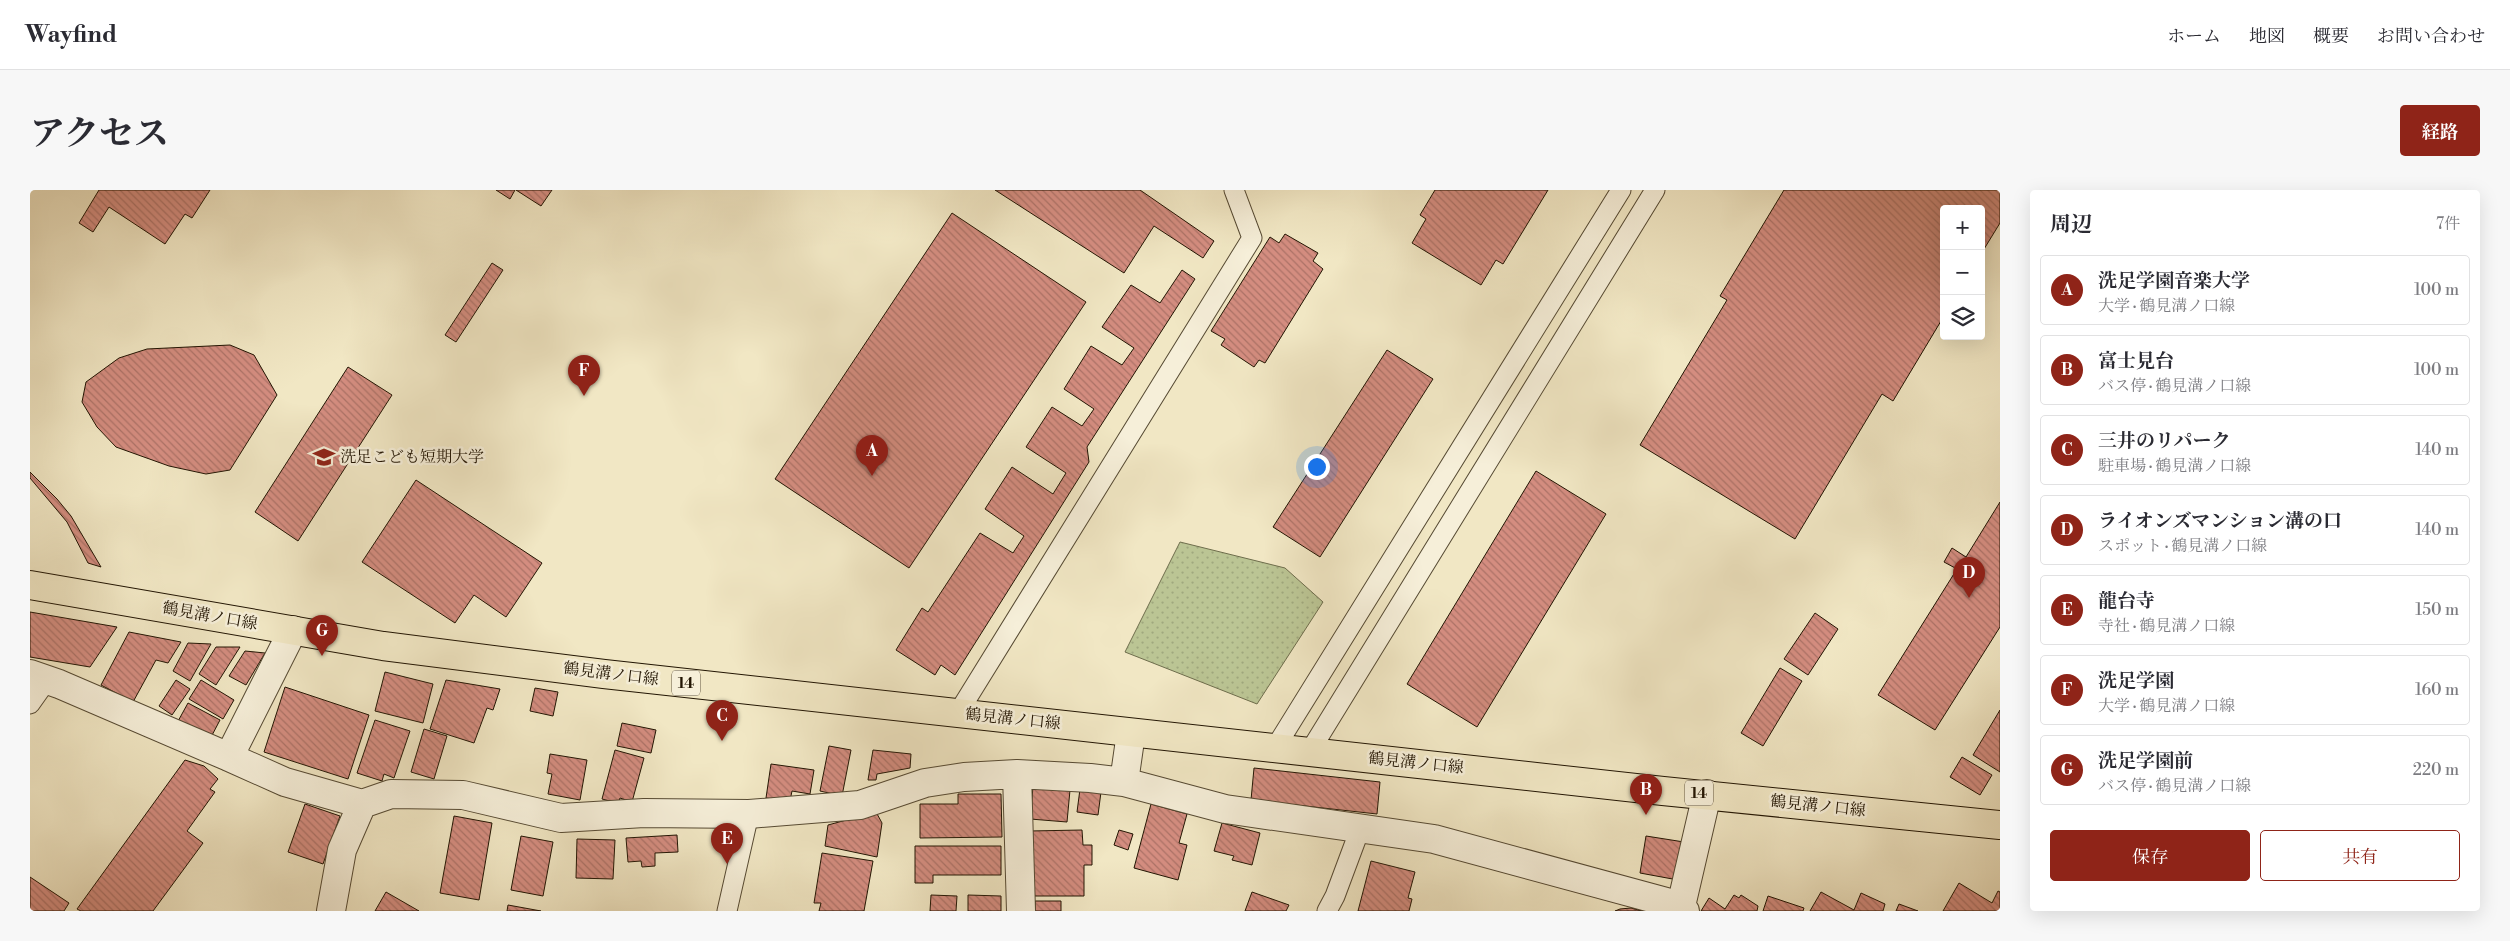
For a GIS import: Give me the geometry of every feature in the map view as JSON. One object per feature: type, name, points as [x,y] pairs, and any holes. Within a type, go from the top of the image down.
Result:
[{"type":"main road","name":"鶴見溝ノ口線","points":[[30,585],[383,646],[604,674],[1131,733],[2000,825]]},
{"type":"street","points":[[229,758],[293,630]]},
{"type":"street","points":[[39,677],[285,782],[362,804],[391,794],[463,794],[561,818],[644,813],[749,814],[860,805],[925,783],[964,777],[1017,774],[1124,782],[1225,809],[1360,830],[1434,839],[1683,908],[1707,794]]},
{"type":"street","points":[[1124,782],[1131,733]]},
{"type":"street","points":[[1017,774],[1021,911]]},
{"type":"street","points":[[331,911],[342,850],[362,804]]},
{"type":"lane","points":[[958,713],[1252,238],[1234,190]]},
{"type":"lane","points":[[1275,748],[1621,190]]},
{"type":"lane","points":[[1310,751],[1655,190]]},
{"type":"lane","points":[[30,704],[39,677]]},
{"type":"lane","points":[[727,911],[749,814]]},
{"type":"lane","points":[[1327,911],[1336,896],[1360,830]]},
{"type":"green space","points":[[1180,542],[1285,568],[1323,602],[1257,704],[1125,652]]},
{"type":"building","points":[[99,190],[210,190],[192,218],[185,214],[165,244],[109,207],[93,232],[79,223]]},
{"type":"building","points":[[496,190],[515,190],[510,199]]},
{"type":"building","points":[[516,190],[552,190],[541,206]]},
{"type":"building","points":[[995,190],[1140,190],[1214,241],[1203,258],[1154,226],[1124,273]]},
{"type":"building","points":[[1435,190],[1548,190],[1503,264],[1496,260],[1481,285],[1412,243],[1426,219],[1420,215]]},
{"type":"building","points":[[1784,190],[2000,190],[2000,223],[1985,247],[1985,205],[1940,205],[1940,323],[1893,401],[1882,394],[1795,539],[1640,445],[1727,300],[1720,296]]},
{"type":"building","points":[[952,213],[1086,302],[909,568],[775,479]]},
{"type":"building","points":[[1285,234],[1318,253],[1313,261],[1323,269],[1265,363],[1259,360],[1254,367],[1221,345],[1225,339],[1211,331],[1270,237],[1279,243]]},
{"type":"building","points":[[492,263],[503,270],[456,342],[445,335]]},
{"type":"building","points":[[1182,270],[1195,279],[1087,447],[1089,462],[955,675],[941,665],[935,675],[896,650],[922,608],[928,612],[980,533],[1013,553],[1024,536],[985,509],[1012,467],[1053,494],[1066,473],[1026,447],[1052,407],[1082,426],[1094,409],[1064,389],[1091,346],[1122,365],[1134,348],[1102,327],[1131,285],[1160,303]]},
{"type":"building","points":[[230,345],[254,355],[277,395],[230,470],[206,474],[169,466],[116,447],[97,427],[82,402],[86,382],[119,358],[147,349]]},
{"type":"building","points":[[1387,350],[1433,379],[1320,557],[1273,527]]},
{"type":"building","points":[[348,367],[392,395],[298,541],[255,512]]},
{"type":"building","points":[[1536,471],[1606,514],[1477,727],[1407,684]]},
{"type":"building","points":[[30,472],[71,516],[101,567],[88,563],[67,522],[30,478]]},
{"type":"building","points":[[416,480],[542,563],[506,617],[474,595],[455,623],[362,562]]},
{"type":"building","points":[[2000,502],[2000,627],[1935,730],[1878,695],[1957,569],[1944,562],[1952,548],[1966,557]]},
{"type":"building","points":[[30,612],[117,627],[90,667],[30,657]]},
{"type":"building","points":[[1815,613],[1838,629],[1808,675],[1784,659]]},
{"type":"building","points":[[129,632],[181,642],[168,663],[156,660],[133,702],[101,685]]},
{"type":"building","points":[[188,643],[211,644],[190,681],[173,671]]},
{"type":"building","points":[[216,647],[240,647],[216,685],[199,674]]},
{"type":"building","points":[[245,651],[265,653],[246,685],[229,676]]},
{"type":"building","points":[[1780,668],[1802,681],[1763,746],[1741,733]]},
{"type":"building","points":[[385,672],[433,684],[423,723],[375,711]]},
{"type":"building","points":[[176,680],[190,689],[172,715],[159,706]]},
{"type":"building","points":[[201,680],[234,700],[223,719],[189,699]]},
{"type":"building","points":[[446,680],[500,689],[493,710],[487,708],[474,743],[430,729]]},
{"type":"building","points":[[285,687],[369,715],[348,779],[264,752]]},
{"type":"building","points":[[535,688],[558,692],[553,716],[530,711]]},
{"type":"building","points":[[188,703],[220,720],[209,741],[177,723]]},
{"type":"building","points":[[2000,710],[2000,772],[1973,755]]},
{"type":"building","points":[[375,720],[410,731],[394,778],[384,774],[382,781],[357,773]]},
{"type":"building","points":[[622,723],[656,730],[651,753],[617,746]]},
{"type":"building","points":[[424,729],[447,736],[434,779],[411,772]]},
{"type":"building","points":[[829,746],[851,750],[842,796],[820,791]]},
{"type":"building","points":[[615,750],[644,758],[632,802],[620,798],[618,803],[602,799]]},
{"type":"building","points":[[873,750],[911,754],[910,768],[877,774],[876,780],[868,780]]},
{"type":"building","points":[[550,754],[587,760],[580,800],[548,794],[552,774],[547,773]]},
{"type":"building","points":[[1962,757],[1992,775],[1980,795],[1950,777]]},
{"type":"building","points":[[185,760],[204,766],[218,779],[210,789],[215,792],[187,831],[203,843],[153,911],[81,911],[77,909]]},
{"type":"building","points":[[771,764],[814,770],[810,794],[792,791],[790,801],[766,798]]},
{"type":"building","points":[[1254,768],[1380,782],[1377,814],[1251,800]]},
{"type":"building","points":[[1033,787],[1070,790],[1067,822],[1030,819]]},
{"type":"building","points":[[1080,789],[1101,792],[1098,815],[1077,812]]},
{"type":"building","points":[[958,794],[1001,794],[1002,837],[920,838],[920,804],[958,804]]},
{"type":"building","points":[[305,804],[340,816],[323,864],[288,852]]},
{"type":"building","points":[[1151,804],[1187,814],[1179,843],[1187,845],[1178,880],[1134,868]]},
{"type":"building","points":[[876,812],[882,823],[877,857],[825,846],[828,825]]},
{"type":"building","points":[[454,816],[492,823],[479,900],[440,893]]},
{"type":"building","points":[[1222,823],[1260,833],[1252,865],[1232,860],[1234,856],[1214,851]]},
{"type":"building","points":[[1082,830],[1083,845],[1092,845],[1092,865],[1084,865],[1084,896],[1030,896],[1029,831]]},
{"type":"building","points":[[1119,830],[1133,834],[1128,850],[1114,845]]},
{"type":"building","points":[[677,835],[678,852],[655,853],[655,866],[642,867],[641,861],[628,862],[626,838]]},
{"type":"building","points":[[521,836],[553,842],[543,896],[511,890]]},
{"type":"building","points":[[1646,836],[1684,842],[1678,880],[1640,873]]},
{"type":"building","points":[[577,839],[615,840],[613,879],[576,878]]},
{"type":"building","points":[[915,846],[1001,846],[1001,875],[933,875],[933,883],[915,883]]},
{"type":"building","points":[[822,853],[873,861],[864,911],[819,911],[821,903],[814,903]]},
{"type":"building","points":[[1371,861],[1415,872],[1408,898],[1412,899],[1409,911],[1358,911]]},
{"type":"building","points":[[30,877],[69,903],[64,911],[30,911]]},
{"type":"building","points":[[1959,883],[1992,903],[1998,891],[2000,892],[2000,911],[1943,911]]},
{"type":"building","points":[[386,892],[419,911],[375,911]]},
{"type":"building","points":[[1252,892],[1289,905],[1286,911],[1245,911]]},
{"type":"building","points":[[1821,892],[1854,910],[1861,893],[1885,904],[1883,911],[1810,911]]},
{"type":"building","points":[[931,895],[957,896],[956,911],[930,911]]},
{"type":"building","points":[[968,895],[1001,896],[1001,911],[968,911]]},
{"type":"building","points":[[1734,895],[1739,898],[1741,895],[1758,906],[1757,911],[1701,911],[1709,898],[1725,909]]},
{"type":"building","points":[[1768,896],[1804,908],[1803,911],[1763,911]]},
{"type":"building","points":[[1035,901],[1061,901],[1061,911],[1035,911]]},
{"type":"building","points":[[1899,904],[1918,911],[1896,911]]},
{"type":"building","points":[[508,905],[541,911],[507,911]]},
{"type":"building","points":[[1631,908],[1642,911],[1615,911],[1620,909]]},
{"type":"place","name":"洗足学園","points":[[584,396]]},
{"type":"place","name":"洗足こども短期大学","points":[[324,457]]},
{"type":"place","name":"洗足学園音楽大学","points":[[872,476]]},
{"type":"place","name":"ライオンズマンション溝の口","points":[[1969,598]]},
{"type":"place","name":"洗足学園前","points":[[322,656]]},
{"type":"place","name":"三井のリパーク","points":[[722,741]]},
{"type":"place","name":"富士見台","points":[[1646,815]]},
{"type":"place","name":"龍台寺","points":[[727,864]]}]
